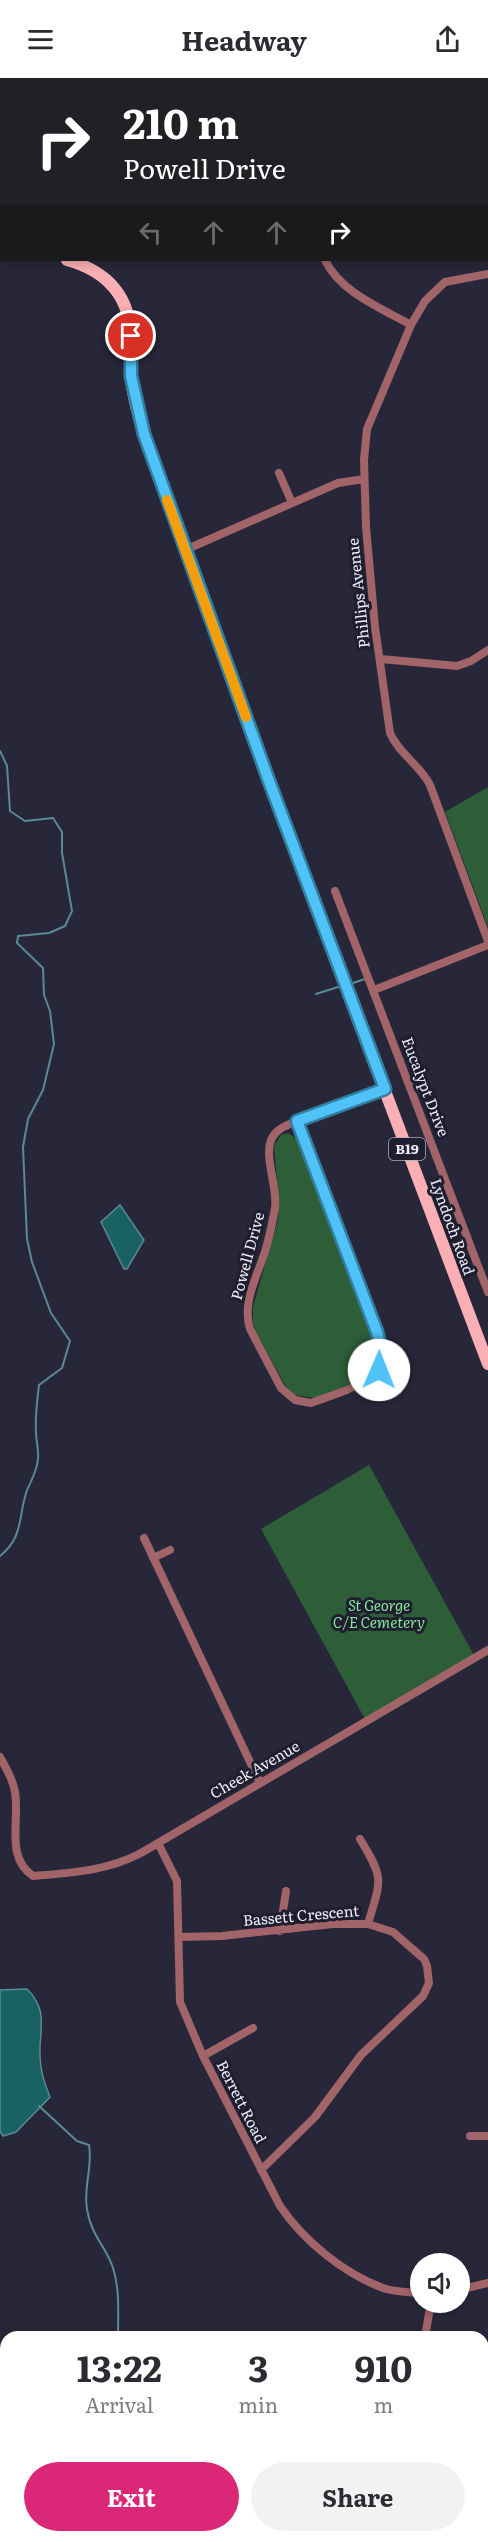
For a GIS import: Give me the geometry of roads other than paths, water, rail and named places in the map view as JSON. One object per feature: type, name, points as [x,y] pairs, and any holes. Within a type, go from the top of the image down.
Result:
[{"type":"main road","name":"B19","points":[[80,261],[105,277],[124,305],[131,336],[131,376],[138,415],[185,550]]},
{"type":"main road","name":"Lyndoch Road","points":[[185,550],[488,1364]]},
{"type":"street","points":[[326,261],[331,271],[345,286],[411,325]]},
{"type":"street","name":"Phillips Avenue","points":[[488,274],[445,282],[425,301],[411,325],[367,429],[364,479],[373,605],[390,733],[394,742],[425,776],[488,943]]},
{"type":"street","points":[[279,473],[292,503]]},
{"type":"street","points":[[185,550],[338,483],[364,479]]},
{"type":"street","points":[[381,659],[457,666],[471,661],[488,650]]},
{"type":"street","name":"Eucalypt Drive","points":[[335,891],[488,1292]]},
{"type":"street","points":[[374,990],[488,943]]},
{"type":"street","name":"Powell Drive","points":[[297,1121],[377,1332],[382,1353],[379,1370],[370,1380],[311,1403],[295,1400],[282,1388],[249,1329],[247,1319],[248,1302],[267,1245],[275,1205],[271,1140],[275,1133],[285,1126],[297,1121],[385,1089]]},
{"type":"street","points":[[144,1538],[260,1783]]},
{"type":"street","points":[[153,1558],[170,1550]]},
{"type":"street","name":"Cheek Avenue","points":[[0,1757],[9,1773],[15,1793],[16,1853],[25,1870],[33,1876],[100,1869],[122,1863],[158,1843],[488,1650]]},
{"type":"street","points":[[360,1839],[376,1866],[380,1883],[368,1924]]},
{"type":"street","name":"Berrett Road","points":[[158,1843],[177,1881],[180,2002],[203,2056],[280,2206],[294,2227],[342,2266],[384,2289],[410,2292]]},
{"type":"street","points":[[280,1931],[286,1891]]},
{"type":"street","name":"Bassett Crescent","points":[[179,1937],[222,1936],[333,1924],[368,1924],[393,1932],[423,1959],[429,1973],[428,1987],[423,1996],[361,2055],[315,2117],[261,2170]]},
{"type":"street","points":[[203,2056],[253,2028]]},
{"type":"street","points":[[470,2136],[488,2136]]},
{"type":"street","points":[[470,2287],[488,2283]]},
{"type":"street","points":[[426,2331],[429,2313]]},
{"type":"waterway","points":[[0,751],[7,766],[10,811],[25,821],[53,818],[62,832],[62,853],[72,911],[65,926],[49,933],[18,936],[17,943],[43,968],[44,995],[50,1011],[54,1044],[43,1090],[28,1119],[23,1147],[27,1239],[32,1262],[51,1313],[70,1341],[62,1368],[39,1385],[36,1420],[37,1467],[24,1500],[17,1534],[8,1549],[0,1556]]},
{"type":"waterway","points":[[353,983],[365,979]]},
{"type":"waterway","points":[[316,994],[338,987]]},
{"type":"waterway","points":[[39,2106],[77,2141],[89,2145],[87,2209],[92,2227],[110,2260],[115,2276],[118,2331]]},
{"type":"park label","name":"St George C/E Cemetery","points":[[379,1614]]}]
